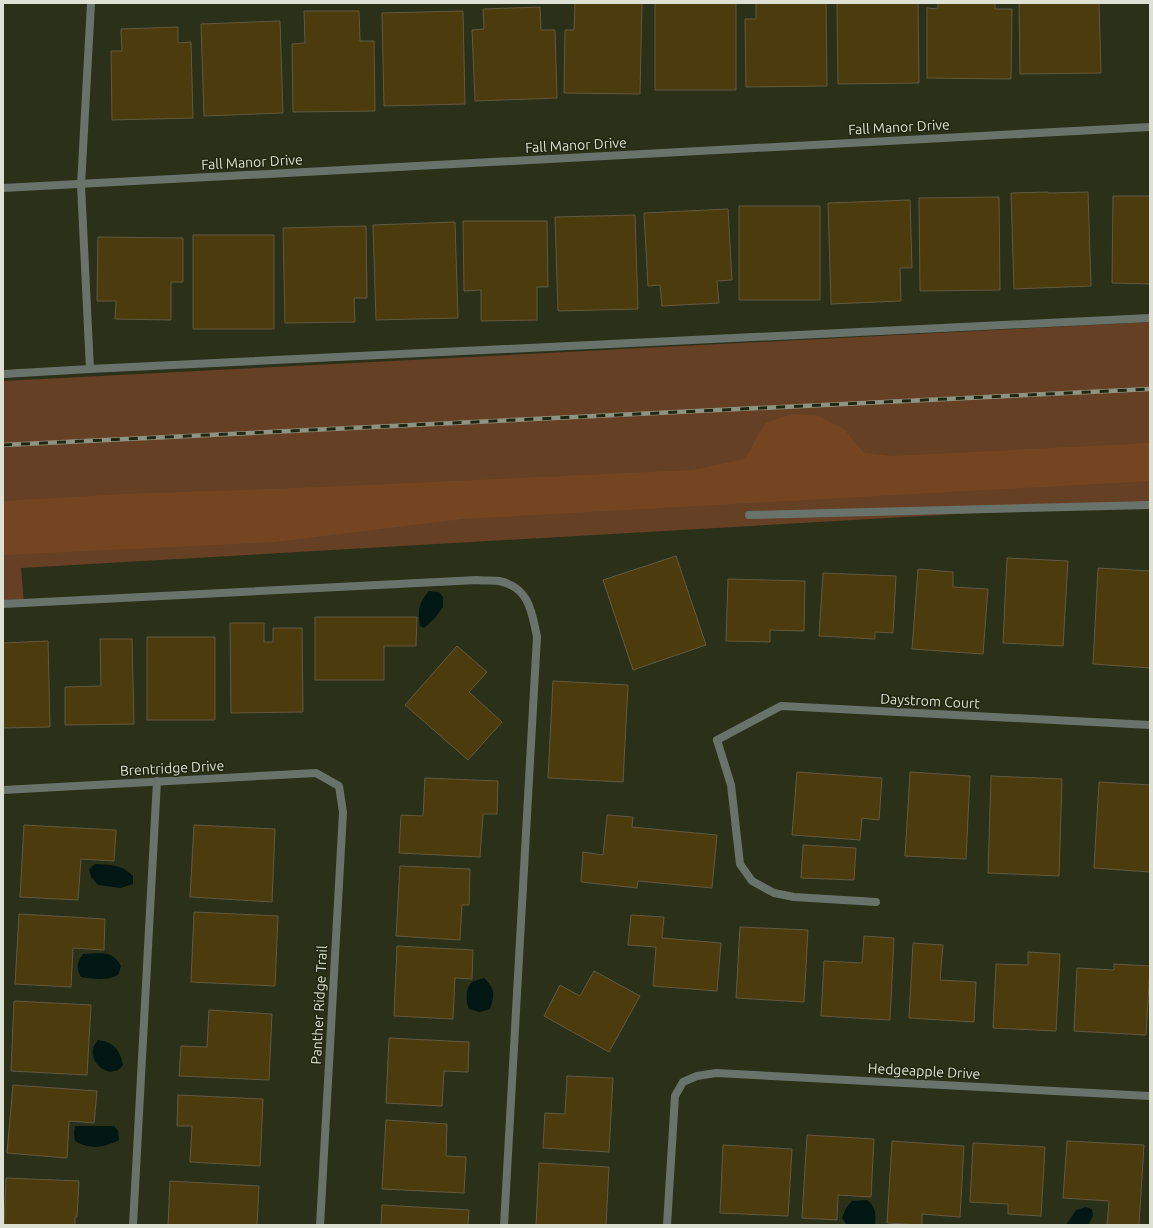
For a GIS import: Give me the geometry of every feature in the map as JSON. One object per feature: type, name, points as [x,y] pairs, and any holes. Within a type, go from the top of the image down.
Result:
[{"type":"street","points":[[90,3],[81,185],[90,369]]},
{"type":"street","name":"Fall Manor Drive","points":[[3,188],[1150,127]]},
{"type":"street","points":[[3,374],[1150,318]]},
{"type":"street","points":[[749,515],[1150,505]]},
{"type":"street","points":[[3,604],[477,580],[500,581],[518,589],[531,607],[537,637],[504,1225]]},
{"type":"street","name":"Daystrom Court","points":[[876,902],[794,897],[774,893],[752,881],[740,864],[731,785],[717,740],[781,706],[1150,725]]},
{"type":"street","name":"Brentridge Drive","points":[[3,790],[316,773],[339,786]]},
{"type":"street","points":[[133,1225],[157,781]]},
{"type":"street","name":"Panther Ridge Trail","points":[[320,1225],[343,812],[339,786]]},
{"type":"street","name":"Hedgeapple Drive","points":[[667,1225],[675,1096],[683,1082],[697,1076],[716,1073],[1150,1096]]},
{"type":"shaded area","points":[[1150,322],[1150,503],[21,568],[24,604],[3,605],[3,381]]},
{"type":"shaded area","points":[[792,414],[819,416],[844,429],[864,453],[892,456],[1150,443],[1150,481],[462,519],[275,542],[3,555],[3,501],[124,494],[324,487],[692,470],[745,459],[765,423]]},
{"type":"water","points":[[429,591],[439,592],[443,597],[443,607],[435,618],[424,628],[420,626],[419,611],[423,600]]},
{"type":"water","points":[[95,864],[116,866],[124,869],[133,876],[133,884],[121,888],[98,885],[91,877],[89,869]]},
{"type":"water","points":[[100,953],[114,957],[121,966],[118,975],[104,979],[81,977],[78,971],[78,965],[83,954]]},
{"type":"water","points":[[484,978],[490,985],[493,992],[493,1000],[490,1009],[480,1012],[469,1009],[467,996],[469,986],[472,982]]},
{"type":"water","points":[[98,1040],[112,1045],[118,1051],[123,1065],[118,1070],[110,1072],[104,1070],[94,1060],[92,1053]]},
{"type":"water","points":[[75,1126],[114,1126],[118,1131],[119,1140],[108,1145],[97,1147],[86,1146],[75,1141]]},
{"type":"water","points":[[867,1200],[875,1211],[875,1225],[847,1225],[842,1218],[846,1208],[852,1201]]},
{"type":"water","points":[[1086,1207],[1092,1209],[1093,1216],[1088,1225],[1066,1225],[1076,1210]]},
{"type":"building","points":[[575,3],[642,3],[640,94],[564,93],[565,30],[574,30]]},
{"type":"building","points":[[655,3],[736,3],[736,90],[655,90]]},
{"type":"building","points":[[756,3],[826,3],[827,86],[746,87],[745,19],[756,19]]},
{"type":"building","points":[[837,3],[918,3],[919,83],[838,84]]},
{"type":"building","points":[[938,3],[995,3],[995,9],[1012,9],[1011,79],[927,78],[927,8],[938,9]]},
{"type":"building","points":[[1019,3],[1099,3],[1101,73],[1020,74]]},
{"type":"building","points":[[540,7],[541,30],[555,30],[557,98],[475,101],[472,30],[484,29],[483,9]]},
{"type":"building","points":[[304,11],[359,11],[360,41],[374,41],[375,111],[293,112],[292,44],[305,43]]},
{"type":"building","points":[[463,11],[465,104],[384,106],[382,13]]},
{"type":"building","points":[[280,21],[283,113],[204,116],[201,24]]},
{"type":"building","points":[[178,27],[178,43],[191,42],[193,118],[112,120],[111,51],[122,51],[121,29]]},
{"type":"building","points":[[1088,192],[1091,286],[1014,289],[1011,193]]},
{"type":"building","points":[[1113,196],[1150,196],[1150,284],[1112,283]]},
{"type":"building","points":[[999,197],[1000,290],[920,291],[919,198]]},
{"type":"building","points":[[910,200],[912,268],[900,268],[901,301],[831,304],[828,203]]},
{"type":"building","points":[[739,206],[820,206],[820,300],[739,300]]},
{"type":"building","points":[[728,209],[732,280],[717,281],[719,303],[662,306],[660,285],[648,286],[644,213]]},
{"type":"building","points":[[635,215],[638,309],[558,311],[555,217]]},
{"type":"building","points":[[463,221],[547,221],[548,287],[537,287],[537,320],[481,321],[481,290],[464,291]]},
{"type":"building","points":[[455,222],[458,318],[376,320],[373,225]]},
{"type":"building","points":[[366,226],[367,298],[354,298],[355,322],[285,323],[283,228]]},
{"type":"building","points":[[193,235],[274,235],[274,329],[193,329]]},
{"type":"building","points":[[98,237],[183,238],[183,282],[171,282],[171,320],[115,319],[116,301],[97,301]]},
{"type":"building","points":[[676,556],[706,645],[633,670],[603,580]]},
{"type":"building","points":[[1007,558],[1068,561],[1063,646],[1003,643]]},
{"type":"building","points":[[1098,568],[1150,571],[1150,668],[1093,664]]},
{"type":"building","points":[[918,569],[953,572],[953,587],[988,589],[983,654],[912,649]]},
{"type":"building","points":[[823,573],[896,576],[893,633],[875,632],[875,639],[819,636]]},
{"type":"building","points":[[728,579],[805,581],[804,631],[770,630],[770,642],[726,641]]},
{"type":"building","points":[[315,617],[417,617],[416,646],[384,646],[384,680],[315,680]]},
{"type":"building","points":[[230,623],[264,623],[264,642],[273,642],[273,628],[302,628],[303,712],[231,713]]},
{"type":"building","points":[[147,637],[215,637],[215,720],[147,720]]},
{"type":"building","points":[[100,639],[132,639],[134,724],[65,725],[65,687],[101,686]]},
{"type":"building","points":[[48,641],[50,727],[3,728],[3,643]]},
{"type":"building","points":[[457,646],[487,672],[469,692],[502,722],[468,760],[405,705]]},
{"type":"building","points":[[553,681],[628,685],[623,782],[548,778]]},
{"type":"building","points":[[797,772],[882,778],[879,820],[862,818],[860,840],[792,835]]},
{"type":"building","points":[[910,772],[970,776],[966,859],[905,856]]},
{"type":"building","points":[[991,776],[1062,779],[1059,876],[988,873]]},
{"type":"building","points":[[425,778],[498,781],[497,814],[483,814],[480,857],[399,853],[401,815],[423,816]]},
{"type":"building","points":[[1099,782],[1150,785],[1150,872],[1094,868]]},
{"type":"building","points":[[607,815],[633,817],[632,827],[717,835],[712,888],[638,881],[637,888],[581,882],[583,852],[603,855]]},
{"type":"building","points":[[24,825],[116,830],[114,861],[81,859],[78,900],[20,897]]},
{"type":"building","points":[[194,825],[275,829],[272,902],[190,897]]},
{"type":"building","points":[[803,845],[856,848],[854,880],[801,878]]},
{"type":"building","points":[[400,866],[470,869],[469,905],[462,905],[460,940],[396,936]]},
{"type":"building","points":[[194,912],[278,916],[275,986],[191,982]]},
{"type":"building","points":[[19,914],[105,919],[104,950],[73,948],[71,987],[15,984]]},
{"type":"building","points":[[631,915],[664,917],[662,938],[721,943],[717,991],[653,986],[656,947],[628,945]]},
{"type":"building","points":[[740,927],[808,930],[804,1002],[736,998]]},
{"type":"building","points":[[864,936],[894,938],[890,1020],[821,1016],[824,961],[862,963]]},
{"type":"building","points":[[913,943],[943,945],[940,980],[976,982],[974,1022],[909,1018]]},
{"type":"building","points":[[397,946],[473,950],[472,979],[455,978],[453,1019],[394,1016]]},
{"type":"building","points":[[1028,952],[1060,954],[1056,1031],[993,1028],[996,964],[1028,965]]},
{"type":"building","points":[[1114,964],[1150,966],[1146,1035],[1074,1031],[1077,968],[1114,970]]},
{"type":"building","points":[[594,971],[640,996],[609,1052],[544,1016],[560,985],[580,996]]},
{"type":"building","points":[[14,1001],[91,1005],[87,1075],[11,1071]]},
{"type":"building","points":[[209,1010],[272,1014],[269,1080],[179,1076],[181,1046],[207,1047]]},
{"type":"building","points":[[389,1038],[469,1042],[468,1072],[444,1071],[442,1106],[386,1103]]},
{"type":"building","points":[[567,1076],[613,1078],[609,1152],[543,1148],[545,1113],[565,1114]]},
{"type":"building","points":[[13,1085],[97,1091],[94,1123],[69,1121],[67,1158],[7,1153]]},
{"type":"building","points":[[178,1095],[263,1099],[260,1166],[190,1162],[192,1126],[177,1126]]},
{"type":"building","points":[[386,1120],[447,1124],[446,1156],[466,1157],[464,1193],[382,1189]]},
{"type":"building","points":[[807,1135],[874,1139],[871,1197],[838,1195],[837,1220],[802,1218]]},
{"type":"building","points":[[892,1141],[964,1146],[960,1217],[922,1214],[922,1225],[887,1223]]},
{"type":"building","points":[[1067,1141],[1144,1145],[1139,1225],[1107,1225],[1109,1201],[1063,1198]]},
{"type":"building","points":[[973,1143],[1045,1147],[1041,1216],[1008,1214],[1008,1204],[970,1202]]},
{"type":"building","points":[[723,1145],[792,1149],[788,1216],[720,1213]]},
{"type":"building","points":[[539,1163],[609,1167],[606,1225],[536,1225]]},
{"type":"building","points":[[6,1178],[79,1181],[77,1217],[75,1217],[75,1225],[4,1225]]},
{"type":"building","points":[[170,1181],[259,1186],[257,1225],[168,1225]]},
{"type":"building","points":[[382,1205],[469,1210],[468,1225],[381,1225]]},
{"type":"railway","points":[[3,445],[1150,389]]}]
